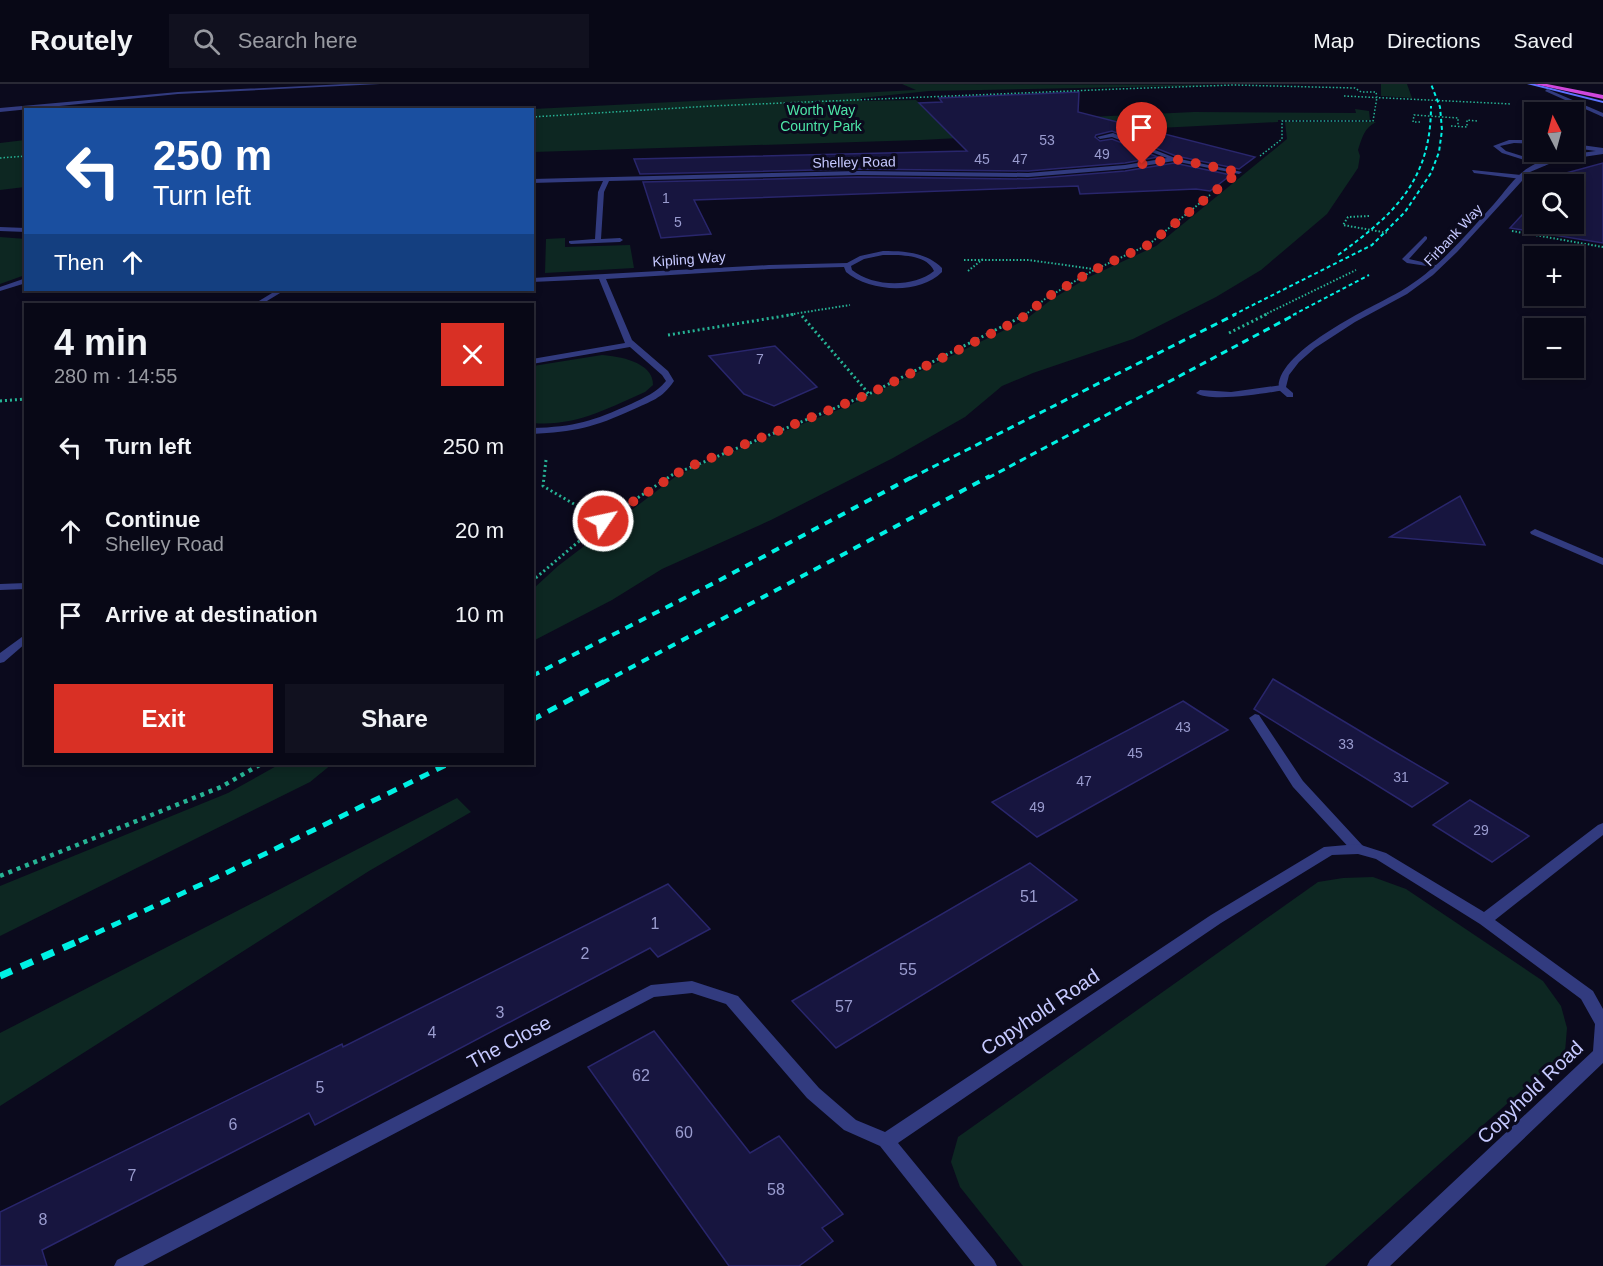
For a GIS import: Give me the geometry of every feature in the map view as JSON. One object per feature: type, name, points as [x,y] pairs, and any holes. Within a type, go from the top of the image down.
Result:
[{"type":"highway","points":[[1537,84],[1603,97]]},
{"type":"main road","points":[[1528,84],[1603,102]]},
{"type":"street","points":[[0,110],[178,93],[378,84]]},
{"type":"street","points":[[1547,90],[1603,115]]},
{"type":"street","points":[[1100,137],[1113,135],[1174,159],[1239,172]]},
{"type":"street","points":[[1524,142],[1499,143],[1496,146],[1504,152],[1524,158]]},
{"type":"street","points":[[1584,148],[1603,151]]},
{"type":"street","name":"Firbank Way","points":[[1282,388],[1281,381],[1289,367],[1307,351],[1338,330],[1430,277],[1529,170],[1544,164],[1603,151]]},
{"type":"street","name":"Shelley Road","points":[[534,180],[867,173],[1028,175],[1125,167],[1174,159]]},
{"type":"street","points":[[1537,162],[1544,164]]},
{"type":"street","points":[[1474,171],[1521,177]]},
{"type":"street","points":[[598,241],[601,192],[607,179]]},
{"type":"street","points":[[0,229],[24,230]]},
{"type":"street","points":[[1425,238],[1405,259],[1438,267]]},
{"type":"street","points":[[571,242],[620,240]]},
{"type":"street","name":"Kipling Way","points":[[534,280],[602,278],[788,265],[848,265],[862,257],[883,254],[917,256],[934,263]]},
{"type":"street","points":[[848,265],[848,271],[856,278],[874,283],[896,285],[918,283],[934,277],[938,272],[934,263]]},
{"type":"street","points":[[534,430],[549,432],[584,427],[599,422],[661,393],[670,381],[665,373],[630,343],[602,278]]},
{"type":"street","points":[[0,289],[24,281]]},
{"type":"street","points":[[260,303],[279,291]]},
{"type":"street","points":[[534,362],[630,343]]},
{"type":"street","points":[[1200,393],[1225,396],[1239,395],[1258,389],[1282,388],[1290,395]]},
{"type":"street","points":[[1535,532],[1603,562]]},
{"type":"street","points":[[0,587],[24,586]]},
{"type":"street","points":[[0,659],[24,639]]},
{"type":"street","name":"Copyhold Road","points":[[1255,718],[1298,784],[1358,849]]},
{"type":"street","points":[[1485,920],[1603,828]]},
{"type":"street","name":"Copyhold Road","points":[[886,1141],[1226,913],[1329,850],[1358,849],[1381,856],[1485,920],[1587,995],[1603,1024],[1601,1054],[1377,1266]]},
{"type":"street","name":"The Close","points":[[124,1266],[651,991],[692,987],[732,1000],[813,1093],[850,1125],[886,1141]]},
{"type":"street","points":[[886,1141],[987,1266]]},
{"type":"path","points":[[534,117],[701,106],[1234,85],[1355,88],[1361,92],[1376,92],[1377,97],[1373,121],[1282,121],[1282,139],[1148,245],[1094,270],[1046,298],[1021,319],[869,394],[672,475],[603,521],[534,580]]},
{"type":"path","points":[[1344,96],[1517,105]]},
{"type":"path","points":[[1420,122],[1413,122],[1414,116],[1458,119],[1458,126]]},
{"type":"path","points":[[1451,126],[1467,127],[1467,120],[1477,121]]},
{"type":"path","points":[[0,158],[24,156]]},
{"type":"path","points":[[1369,216],[1348,217],[1343,225],[1394,232]]},
{"type":"path","points":[[1506,230],[1603,247]]},
{"type":"path","points":[[934,263],[984,259],[1076,265],[1094,270]]},
{"type":"path","points":[[963,275],[984,259]]},
{"type":"path","points":[[1229,333],[1356,270]]},
{"type":"path","points":[[630,343],[852,305]]},
{"type":"path","points":[[801,315],[869,394]]},
{"type":"path","points":[[0,401],[24,399]]},
{"type":"path","points":[[549,432],[543,486],[603,521]]},
{"type":"path","points":[[0,876],[221,787],[259,765]]},
{"type":"green space","name":"Worth Way Country Park","points":[[902,84],[1235,85],[929,91],[861,98],[860,101],[916,100],[941,124],[1194,112],[1356,113],[1355,109],[1369,111],[1370,120],[1278,120],[1278,122],[920,140],[534,152],[534,109],[916,90]]},
{"type":"green space","points":[[1381,84],[1407,84],[1412,98],[1381,96]]},
{"type":"green space","points":[[1285,122],[1376,122],[1366,130],[1362,137],[1358,150],[1360,156],[1358,168],[1327,214],[1261,270],[1216,297],[1133,339],[1002,386],[965,417],[893,458],[771,520],[662,569],[612,600],[534,640],[534,588],[558,566],[675,477],[697,466],[850,405],[1025,320],[1052,299],[1089,277],[1156,246],[1287,139]]},
{"type":"green space","points":[[24,140],[24,187],[0,190],[0,143]]},
{"type":"green space","points":[[0,237],[24,239],[24,275],[0,284]]},
{"type":"green space","points":[[565,238],[565,247],[630,245],[634,268],[545,273],[546,239]]},
{"type":"green space","points":[[602,355],[617,357],[642,366],[652,377],[653,385],[645,392],[591,415],[563,422],[534,423],[534,366]]},
{"type":"green space","points":[[278,765],[331,765],[310,782],[0,936],[0,886],[228,793]]},
{"type":"green space","points":[[457,798],[471,812],[369,871],[0,1106],[0,1033]]},
{"type":"green space","points":[[1373,877],[1406,889],[1543,981],[1561,1006],[1567,1028],[1565,1052],[1325,1266],[1023,1266],[960,1187],[951,1162],[958,1137],[1318,882]]},
{"type":"building","points":[[1079,92],[1078,112],[1255,157],[1239,169],[1176,156],[1112,131],[1095,137],[1100,141],[1112,139],[1158,157],[1125,163],[1028,171],[858,169],[640,174],[634,159],[967,151],[919,103],[942,102],[939,98]]},
{"type":"building","points":[[1174,163],[1231,175],[1210,191],[1196,189],[1080,194],[1078,186],[694,200],[711,234],[661,238],[643,182],[858,177],[1028,179],[1125,171]]},
{"type":"building","points":[[1603,163],[1603,243],[1547,234],[1584,234],[1584,174],[1563,174]]},
{"type":"building","points":[[1524,213],[1524,230],[1510,228]]},
{"type":"building","points":[[775,346],[817,387],[774,406],[744,394],[709,356]]},
{"type":"building","points":[[1460,496],[1485,545],[1390,537]]},
{"type":"building","points":[[1273,679],[1448,783],[1412,807],[1254,709]]},
{"type":"building","points":[[1183,701],[1228,730],[1037,837],[992,802]]},
{"type":"building","points":[[1470,800],[1529,836],[1492,862],[1433,825]]},
{"type":"building","points":[[1030,863],[1077,900],[836,1048],[792,1001]]},
{"type":"building","points":[[668,884],[710,929],[658,957],[650,948],[315,1125],[309,1113],[42,1250],[47,1266],[0,1266],[0,1212],[342,1044],[343,1047]]},
{"type":"building","points":[[654,1031],[750,1153],[779,1136],[843,1214],[822,1228],[833,1241],[799,1266],[729,1266],[588,1067]]},
{"type":"railway","points":[[1233,315],[1372,245],[1405,212],[1431,173],[1439,152],[1442,130],[1440,107],[1431,84]]},
{"type":"railway","points":[[1338,255],[1377,225],[1406,193],[1417,175],[1424,155],[1431,106]]},
{"type":"railway","points":[[1293,315],[1369,275]]},
{"type":"railway","points":[[911,478],[1236,314]]},
{"type":"railway","points":[[988,478],[1296,314]]},
{"type":"railway","points":[[534,675],[716,582],[914,476]]},
{"type":"railway","points":[[602,683],[990,476]]},
{"type":"railway","points":[[534,719],[605,681]]},
{"type":"railway","points":[[79,941],[226,873],[446,765]]},
{"type":"railway","points":[[0,976],[83,939]]},
{"type":"route","points":[[603,521],[684,469],[869,394],[1021,319],[1046,298],[1094,270],[1148,245],[1239,172],[1174,159],[1142,164]]}]
